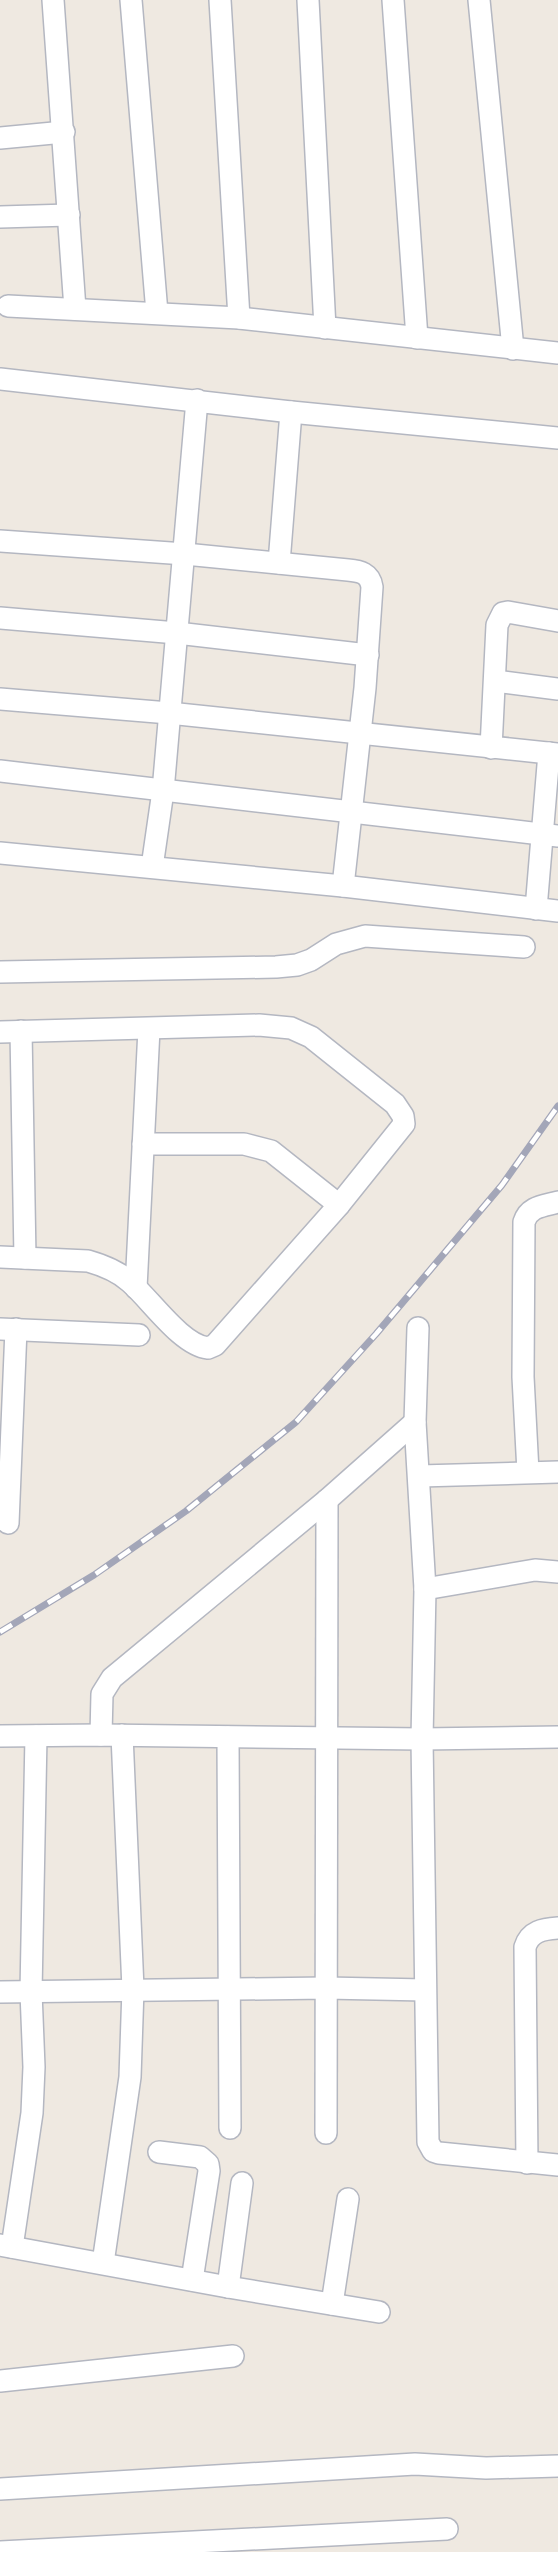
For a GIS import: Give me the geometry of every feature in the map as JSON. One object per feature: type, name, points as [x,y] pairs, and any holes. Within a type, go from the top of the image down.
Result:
[{"type":"street","points":[[53,0],[75,309]]},
{"type":"street","points":[[131,0],[157,313]]},
{"type":"street","points":[[220,0],[239,318]]},
{"type":"street","points":[[308,0],[325,328]]},
{"type":"street","points":[[393,0],[417,338]]},
{"type":"street","points":[[479,0],[513,349]]},
{"type":"street","points":[[0,138],[64,132]]},
{"type":"street","points":[[0,217],[69,215]]},
{"type":"street","points":[[8,306],[239,318],[558,353]]},
{"type":"street","points":[[0,379],[291,412],[558,438]]},
{"type":"street","points":[[152,867],[163,791],[197,400]]},
{"type":"street","points":[[279,563],[291,412]]},
{"type":"street","points":[[0,542],[185,554],[354,571],[367,575],[372,587],[368,655],[344,886]]},
{"type":"street","points":[[491,748],[497,625],[503,613],[558,621]]},
{"type":"street","points":[[0,618],[177,633],[368,655]]},
{"type":"street","points":[[495,681],[558,689]]},
{"type":"street","points":[[0,699],[169,713],[554,754],[550,835],[536,909]]},
{"type":"street","points":[[0,771],[550,835]]},
{"type":"street","points":[[0,853],[344,886],[558,911]]},
{"type":"street","points":[[0,972],[297,965],[336,944],[365,936],[524,947]]},
{"type":"street","points":[[0,1032],[260,1025],[291,1028],[311,1037],[395,1104],[404,1116],[404,1124],[339,1205],[215,1345],[208,1348],[191,1343],[128,1280],[101,1264],[88,1261],[0,1257]]},
{"type":"street","points":[[136,1288],[149,1029]]},
{"type":"street","points":[[21,1031],[25,1258]]},
{"type":"street","points":[[143,1144],[244,1144],[265,1149],[281,1157],[339,1205]]},
{"type":"street","points":[[528,1472],[523,1377],[524,1222],[534,1208],[558,1202]]},
{"type":"street","points":[[418,1328],[416,1422],[425,1589],[422,1739],[428,2142],[430,2147],[439,2153],[558,2165]]},
{"type":"street","points":[[8,1523],[8,1329],[139,1335]]},
{"type":"street","points":[[101,1735],[102,1694],[112,1678],[327,1500],[416,1422]]},
{"type":"street","points":[[420,1476],[558,1472]]},
{"type":"street","points":[[326,2133],[327,1500]]},
{"type":"street","points":[[425,1589],[535,1570],[558,1572]]},
{"type":"street","points":[[103,2263],[130,2077],[133,1989],[122,1735]]},
{"type":"street","points":[[0,1736],[122,1735],[422,1739],[558,1737]]},
{"type":"street","points":[[36,1736],[32,2112],[6,2246],[379,2312]]},
{"type":"street","points":[[228,1737],[230,2128]]},
{"type":"street","points":[[527,2163],[525,1947],[527,1940],[534,1933],[558,1928]]},
{"type":"street","points":[[0,1992],[229,1988],[425,1990]]},
{"type":"street","points":[[159,2152],[200,2157],[208,2164],[209,2171],[192,2280]]},
{"type":"street","points":[[228,2287],[242,2183]]},
{"type":"street","points":[[332,2304],[348,2199]]},
{"type":"street","points":[[0,2381],[233,2356]]},
{"type":"street","points":[[0,2489],[415,2464],[486,2468],[558,2466]]},
{"type":"street","points":[[0,2552],[447,2529]]},
{"type":"railway","points":[[0,1632],[94,1575],[186,1511],[296,1422],[376,1334],[502,1185],[558,1106]]}]
